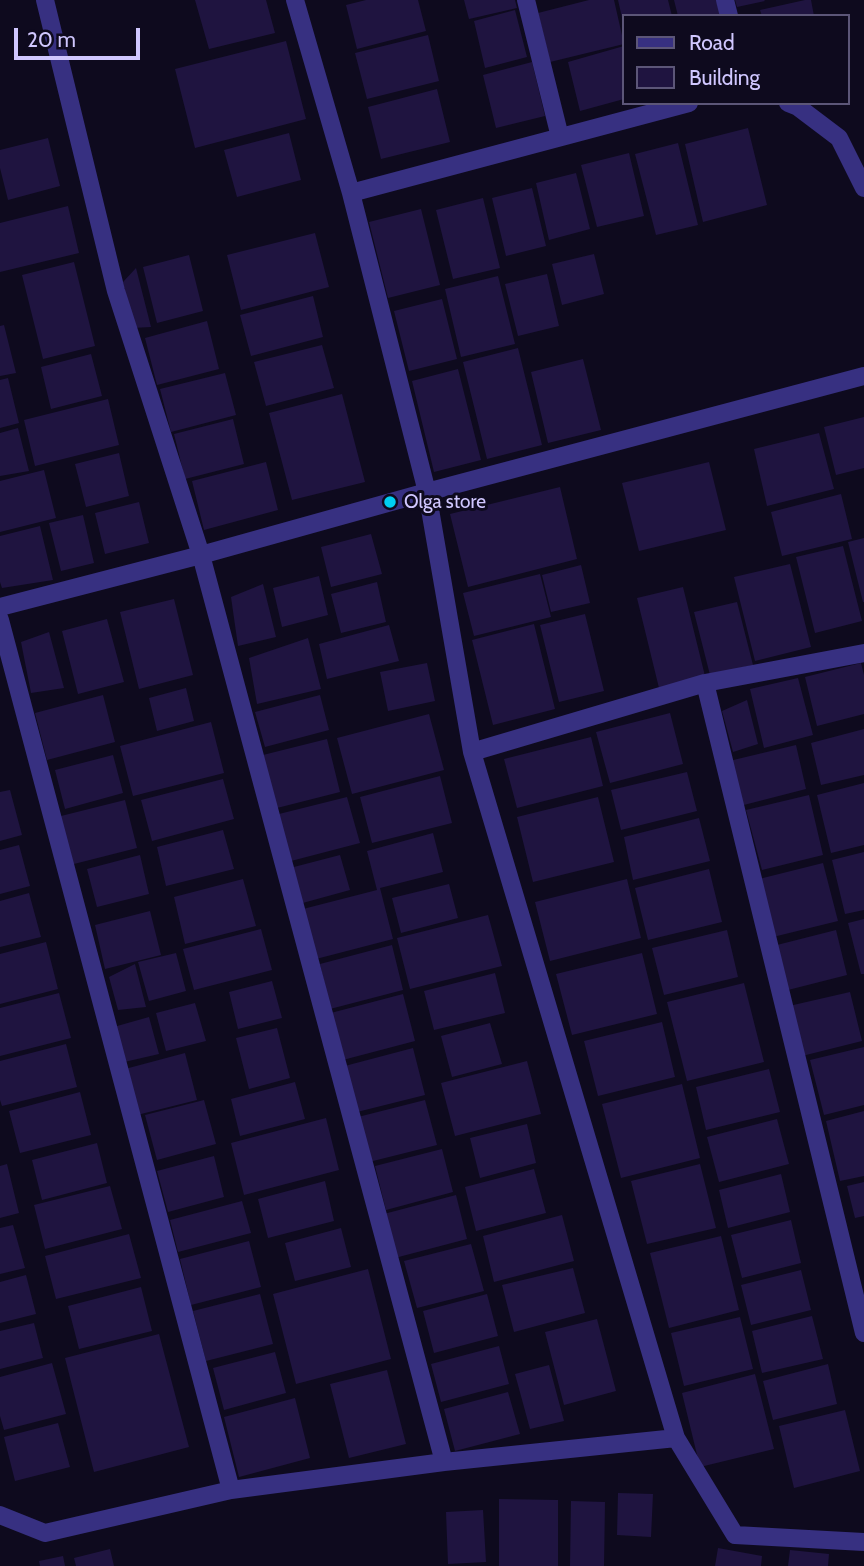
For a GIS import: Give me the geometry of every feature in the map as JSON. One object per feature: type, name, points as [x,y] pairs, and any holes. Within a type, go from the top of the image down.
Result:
[{"type":"street","points":[[45,0],[116,291],[201,555],[444,1462]]},
{"type":"street","points":[[295,0],[351,194],[427,492],[472,752],[676,1438],[735,1535],[864,1542]]},
{"type":"street","points":[[526,0],[560,137]]},
{"type":"street","points":[[351,194],[681,105]]},
{"type":"street","points":[[794,105],[839,138],[864,188]]},
{"type":"street","points":[[0,607],[864,376]]},
{"type":"street","points":[[0,620],[230,1490]]},
{"type":"street","points":[[472,752],[705,683],[864,653]]},
{"type":"street","points":[[705,683],[864,1333]]},
{"type":"street","points":[[0,1515],[45,1533],[230,1490],[444,1462],[676,1438]]},
{"type":"building","points":[[195,0],[266,0],[275,33],[209,49]]},
{"type":"building","points":[[366,0],[418,0],[426,31],[357,49],[346,5]]},
{"type":"building","points":[[464,0],[515,0],[517,8],[469,19]]},
{"type":"building","points":[[589,0],[614,0],[622,44],[550,62],[538,13]]},
{"type":"building","points":[[618,0],[668,0],[672,14],[622,14],[622,18]]},
{"type":"building","points":[[674,0],[716,0],[720,14],[678,14]]},
{"type":"building","points":[[735,0],[764,0],[765,1],[737,7]]},
{"type":"building","points":[[811,0],[814,14],[761,14],[760,10]]},
{"type":"building","points":[[515,10],[527,57],[485,68],[474,21]]},
{"type":"building","points":[[428,35],[439,81],[367,99],[355,53]]},
{"type":"building","points":[[286,41],[306,119],[195,148],[175,69]]},
{"type":"building","points":[[622,47],[622,100],[580,111],[568,62]]},
{"type":"building","points":[[532,62],[545,116],[496,128],[483,75]]},
{"type":"building","points":[[437,89],[450,142],[381,159],[368,107]]},
{"type":"building","points":[[748,128],[767,205],[703,222],[685,144]]},
{"type":"building","points":[[289,133],[301,180],[237,197],[224,150]]},
{"type":"building","points":[[48,138],[60,186],[8,200],[0,168],[0,150]]},
{"type":"building","points":[[678,143],[698,225],[656,235],[635,154]]},
{"type":"building","points":[[629,153],[644,216],[597,227],[581,165]]},
{"type":"building","points":[[576,173],[590,229],[549,240],[536,183]]},
{"type":"building","points":[[532,188],[546,246],[506,256],[492,198]]},
{"type":"building","points":[[483,198],[500,268],[453,279],[436,210]]},
{"type":"building","points":[[68,206],[79,253],[0,272],[0,223]]},
{"type":"building","points":[[421,209],[440,285],[388,298],[369,222]]},
{"type":"building","points":[[315,233],[329,287],[241,310],[227,255]]},
{"type":"building","points":[[594,254],[604,294],[562,305],[552,264]]},
{"type":"building","points":[[189,255],[203,311],[157,323],[143,267]]},
{"type":"building","points":[[74,262],[95,346],[43,359],[22,275]]},
{"type":"building","points":[[136,268],[151,327],[132,328],[123,282]]},
{"type":"building","points":[[547,274],[559,326],[518,336],[505,284]]},
{"type":"building","points":[[498,276],[515,344],[461,357],[445,289]]},
{"type":"building","points":[[313,296],[323,337],[251,356],[240,315]]},
{"type":"building","points":[[442,299],[457,359],[409,371],[394,311]]},
{"type":"building","points":[[207,321],[219,369],[157,385],[145,338]]},
{"type":"building","points":[[4,325],[16,373],[0,376],[0,326]]},
{"type":"building","points":[[322,345],[334,388],[266,406],[254,362]]},
{"type":"building","points":[[518,348],[542,445],[487,459],[463,362]]},
{"type":"building","points":[[91,354],[102,396],[51,409],[41,367]]},
{"type":"building","points":[[583,359],[601,430],[548,443],[531,372]]},
{"type":"building","points":[[458,369],[481,460],[434,472],[412,381]]},
{"type":"building","points":[[225,373],[236,415],[171,432],[160,389]]},
{"type":"building","points":[[8,378],[19,423],[0,428],[0,380]]},
{"type":"building","points":[[342,394],[365,482],[292,500],[269,413]]},
{"type":"building","points":[[108,399],[119,445],[35,466],[24,420]]},
{"type":"building","points":[[864,417],[864,468],[836,475],[824,427]]},
{"type":"building","points":[[233,419],[244,464],[185,479],[174,434]]},
{"type":"building","points":[[18,428],[29,471],[0,476],[0,433]]},
{"type":"building","points":[[819,433],[834,489],[767,506],[754,449]]},
{"type":"building","points":[[119,453],[129,496],[86,507],[75,464]]},
{"type":"building","points":[[266,462],[278,510],[204,530],[192,481]]},
{"type":"building","points":[[709,462],[726,530],[639,551],[622,483]]},
{"type":"building","points":[[44,470],[56,518],[0,532],[0,481]]},
{"type":"building","points":[[560,487],[577,559],[468,587],[450,514]]},
{"type":"building","points":[[841,494],[852,539],[782,556],[771,512]]},
{"type":"building","points":[[139,502],[149,543],[105,554],[95,513]]},
{"type":"building","points":[[83,515],[94,563],[61,571],[49,523]]},
{"type":"building","points":[[40,526],[53,580],[2,588],[0,536]]},
{"type":"building","points":[[371,534],[382,574],[331,587],[321,547]]},
{"type":"building","points":[[864,538],[864,602],[863,602],[848,542]]},
{"type":"building","points":[[843,546],[862,621],[815,633],[796,557]]},
{"type":"building","points":[[790,564],[811,647],[755,661],[734,577]]},
{"type":"building","points":[[581,565],[590,603],[551,612],[542,575]]},
{"type":"building","points":[[540,574],[551,617],[474,636],[463,593]]},
{"type":"building","points":[[319,576],[328,615],[282,627],[273,588]]},
{"type":"building","points":[[377,582],[386,622],[341,633],[331,594]]},
{"type":"building","points":[[263,584],[276,637],[238,646],[231,597]]},
{"type":"building","points":[[683,587],[705,676],[659,688],[637,598]]},
{"type":"building","points":[[174,599],[193,675],[139,689],[120,612]]},
{"type":"building","points":[[737,602],[753,665],[710,675],[694,612]]},
{"type":"building","points":[[585,614],[604,691],[559,702],[540,625]]},
{"type":"building","points":[[107,619],[124,682],[78,694],[62,631]]},
{"type":"building","points":[[534,624],[555,709],[493,725],[472,640]]},
{"type":"building","points":[[389,625],[399,661],[327,679],[319,644]]},
{"type":"building","points":[[49,632],[64,688],[31,693],[21,642]]},
{"type":"building","points":[[308,638],[321,689],[257,704],[249,658]]},
{"type":"building","points":[[427,663],[435,701],[388,711],[380,672]]},
{"type":"building","points":[[861,663],[864,675],[864,714],[817,726],[805,677]]},
{"type":"building","points":[[798,678],[813,735],[764,748],[750,689]]},
{"type":"building","points":[[186,688],[194,721],[157,731],[149,698]]},
{"type":"building","points":[[103,695],[115,742],[47,760],[35,713]]},
{"type":"building","points":[[320,695],[329,730],[265,747],[255,712]]},
{"type":"building","points":[[747,700],[758,744],[733,752],[722,711]]},
{"type":"building","points":[[670,713],[683,764],[610,783],[596,732]]},
{"type":"building","points":[[429,714],[444,770],[352,794],[337,738]]},
{"type":"building","points":[[211,722],[224,773],[133,796],[120,746]]},
{"type":"building","points":[[864,729],[864,775],[821,785],[811,743]]},
{"type":"building","points":[[591,737],[603,786],[517,808],[504,759]]},
{"type":"building","points":[[327,739],[340,792],[277,808],[263,755]]},
{"type":"building","points":[[796,745],[806,789],[736,807],[725,762]]},
{"type":"building","points":[[113,755],[123,793],[65,809],[55,770]]},
{"type":"building","points":[[687,772],[697,811],[621,830],[611,790]]},
{"type":"building","points":[[440,776],[452,823],[372,843],[360,797]]},
{"type":"building","points":[[223,779],[234,819],[152,841],[141,800]]},
{"type":"building","points":[[864,783],[864,845],[831,853],[817,795]]},
{"type":"building","points":[[10,790],[22,835],[0,841],[0,792]]},
{"type":"building","points":[[809,795],[823,855],[762,870],[746,810]]},
{"type":"building","points":[[347,797],[360,843],[291,861],[279,814]]},
{"type":"building","points":[[598,797],[614,862],[533,882],[517,817]]},
{"type":"building","points":[[125,800],[137,848],[70,865],[57,817]]},
{"type":"building","points":[[699,818],[710,861],[633,880],[624,837]]},
{"type":"building","points":[[223,830],[234,869],[166,886],[157,847]]},
{"type":"building","points":[[433,833],[443,872],[380,888],[393,939],[316,959],[303,909],[377,890],[367,851]]},
{"type":"building","points":[[19,845],[30,886],[0,894],[0,850]]},
{"type":"building","points":[[864,852],[864,910],[845,914],[832,860]]},
{"type":"building","points":[[140,855],[149,894],[97,907],[87,869]]},
{"type":"building","points":[[340,855],[350,890],[299,904],[290,868]]},
{"type":"building","points":[[823,863],[838,921],[773,937],[759,879]]},
{"type":"building","points":[[709,869],[722,922],[648,940],[635,888]]},
{"type":"building","points":[[243,879],[256,926],[185,944],[174,897]]},
{"type":"building","points":[[627,879],[641,938],[550,961],[535,902]]},
{"type":"building","points":[[449,884],[458,918],[401,933],[392,898]]},
{"type":"building","points":[[29,893],[41,937],[0,947],[0,901]]},
{"type":"building","points":[[150,911],[161,955],[105,969],[95,925]]},
{"type":"building","points":[[488,915],[502,966],[410,989],[397,938]]},
{"type":"building","points":[[864,919],[864,974],[861,974],[848,923]]},
{"type":"building","points":[[261,929],[272,970],[194,990],[183,949]]},
{"type":"building","points":[[727,930],[738,977],[664,995],[652,948]]},
{"type":"building","points":[[836,930],[847,975],[788,990],[777,945]]},
{"type":"building","points":[[46,942],[58,989],[0,1004],[0,954]]},
{"type":"building","points":[[392,945],[403,990],[330,1009],[320,964]]},
{"type":"building","points":[[176,953],[186,991],[149,1001],[138,962]]},
{"type":"building","points":[[642,953],[657,1014],[572,1035],[556,974]]},
{"type":"building","points":[[135,964],[146,1007],[118,1010],[109,977]]},
{"type":"building","points":[[495,973],[505,1013],[434,1030],[424,991]]},
{"type":"building","points":[[272,981],[282,1018],[238,1029],[229,992]]},
{"type":"building","points":[[744,983],[764,1062],[687,1081],[667,1002]]},
{"type":"building","points":[[850,992],[862,1041],[802,1056],[789,1006]]},
{"type":"building","points":[[59,993],[71,1038],[0,1056],[0,1008]]},
{"type":"building","points":[[403,994],[415,1041],[339,1061],[327,1014]]},
{"type":"building","points":[[195,1003],[206,1041],[166,1051],[156,1013]]},
{"type":"building","points":[[149,1017],[159,1054],[120,1063],[110,1028]]},
{"type":"building","points":[[662,1022],[675,1077],[598,1096],[584,1041]]},
{"type":"building","points":[[490,1023],[502,1064],[452,1077],[441,1036]]},
{"type":"building","points":[[277,1028],[290,1078],[249,1089],[236,1038]]},
{"type":"building","points":[[66,1044],[77,1087],[2,1106],[0,1061]]},
{"type":"building","points":[[864,1047],[864,1105],[824,1115],[810,1060]]},
{"type":"building","points":[[413,1048],[425,1095],[353,1113],[341,1067]]},
{"type":"building","points":[[185,1053],[197,1100],[137,1115],[125,1069]]},
{"type":"building","points":[[527,1061],[541,1114],[455,1136],[441,1083]]},
{"type":"building","points":[[769,1069],[780,1112],[706,1130],[696,1087]]},
{"type":"building","points":[[295,1082],[305,1119],[240,1136],[231,1099]]},
{"type":"building","points":[[682,1084],[700,1158],[621,1178],[602,1104]]},
{"type":"building","points":[[80,1092],[91,1135],[20,1153],[9,1111]]},
{"type":"building","points":[[204,1100],[216,1144],[157,1160],[145,1115]]},
{"type":"building","points":[[425,1100],[437,1145],[365,1163],[354,1118]]},
{"type":"building","points":[[864,1111],[864,1176],[840,1181],[826,1121]]},
{"type":"building","points":[[326,1118],[339,1170],[244,1195],[231,1143]]},
{"type":"building","points":[[777,1119],[789,1164],[719,1182],[707,1137]]},
{"type":"building","points":[[527,1124],[536,1163],[480,1178],[470,1138]]},
{"type":"building","points":[[97,1143],[107,1183],[42,1200],[32,1160]]},
{"type":"building","points":[[442,1149],[453,1192],[386,1210],[375,1166]]},
{"type":"building","points":[[214,1156],[224,1197],[168,1212],[157,1171]]},
{"type":"building","points":[[7,1164],[19,1213],[0,1218],[0,1166]]},
{"type":"building","points":[[700,1164],[716,1228],[647,1244],[631,1181]]},
{"type":"building","points":[[534,1169],[546,1213],[476,1231],[465,1187]]},
{"type":"building","points":[[781,1174],[790,1212],[728,1228],[719,1190]]},
{"type":"building","points":[[325,1181],[334,1221],[268,1238],[258,1199]]},
{"type":"building","points":[[864,1182],[864,1216],[855,1218],[847,1186]]},
{"type":"building","points":[[110,1186],[122,1229],[45,1249],[34,1205]]},
{"type":"building","points":[[456,1195],[467,1239],[391,1259],[380,1215]]},
{"type":"building","points":[[242,1201],[251,1233],[178,1252],[170,1220]]},
{"type":"building","points":[[562,1215],[574,1261],[494,1282],[483,1236]]},
{"type":"building","points":[[791,1220],[801,1263],[742,1278],[731,1235]]},
{"type":"building","points":[[13,1225],[25,1268],[0,1274],[0,1228]]},
{"type":"building","points":[[341,1228],[351,1267],[295,1281],[285,1243]]},
{"type":"building","points":[[129,1234],[141,1278],[56,1299],[45,1256]]},
{"type":"building","points":[[721,1236],[739,1310],[669,1328],[650,1253]]},
{"type":"building","points":[[249,1241],[261,1287],[191,1305],[180,1259]]},
{"type":"building","points":[[471,1244],[484,1291],[417,1308],[404,1261]]},
{"type":"building","points":[[573,1268],[585,1313],[514,1332],[502,1285]]},
{"type":"building","points":[[368,1269],[391,1359],[296,1384],[273,1294]]},
{"type":"building","points":[[801,1270],[811,1310],[751,1325],[741,1285]]},
{"type":"building","points":[[26,1275],[36,1314],[0,1323],[0,1282]]},
{"type":"building","points":[[141,1287],[152,1331],[79,1349],[68,1306]]},
{"type":"building","points":[[260,1294],[273,1344],[206,1361],[193,1311]]},
{"type":"building","points":[[487,1294],[498,1336],[434,1353],[423,1311]]},
{"type":"building","points":[[812,1316],[823,1359],[762,1373],[752,1331]]},
{"type":"building","points":[[740,1317],[753,1369],[684,1386],[671,1333]]},
{"type":"building","points":[[597,1319],[616,1391],[564,1405],[545,1332]]},
{"type":"building","points":[[34,1323],[43,1358],[0,1369],[0,1331]]},
{"type":"building","points":[[159,1334],[189,1447],[94,1472],[65,1358]]},
{"type":"building","points":[[499,1346],[509,1384],[441,1402],[431,1364]]},
{"type":"building","points":[[275,1352],[286,1393],[224,1410],[213,1368]]},
{"type":"building","points":[[52,1363],[66,1414],[4,1430],[0,1416],[0,1377]]},
{"type":"building","points":[[828,1364],[837,1404],[773,1420],[763,1381]]},
{"type":"building","points":[[549,1365],[564,1421],[530,1429],[515,1374]]},
{"type":"building","points":[[387,1370],[406,1444],[349,1458],[330,1384]]},
{"type":"building","points":[[755,1374],[774,1449],[700,1467],[682,1393]]},
{"type":"building","points":[[508,1392],[520,1434],[455,1451],[444,1409]]},
{"type":"building","points":[[295,1398],[310,1458],[239,1477],[224,1417]]},
{"type":"building","points":[[845,1410],[860,1471],[794,1488],[779,1426]]},
{"type":"building","points":[[58,1423],[70,1467],[15,1481],[4,1437]]},
{"type":"building","points":[[618,1493],[653,1494],[651,1537],[617,1535]]},
{"type":"building","points":[[499,1499],[558,1500],[558,1566],[499,1566]]},
{"type":"building","points":[[571,1501],[605,1502],[604,1566],[570,1566]]},
{"type":"building","points":[[483,1510],[486,1562],[448,1564],[446,1512]]},
{"type":"building","points":[[718,1548],[762,1556],[761,1566],[715,1566]]},
{"type":"building","points":[[110,1549],[114,1566],[76,1566],[74,1558]]},
{"type":"building","points":[[790,1550],[829,1554],[828,1566],[788,1566]]},
{"type":"building","points":[[63,1556],[65,1566],[40,1566],[39,1561]]},
{"type":"place","name":"Olga store","points":[[390,502]]}]
